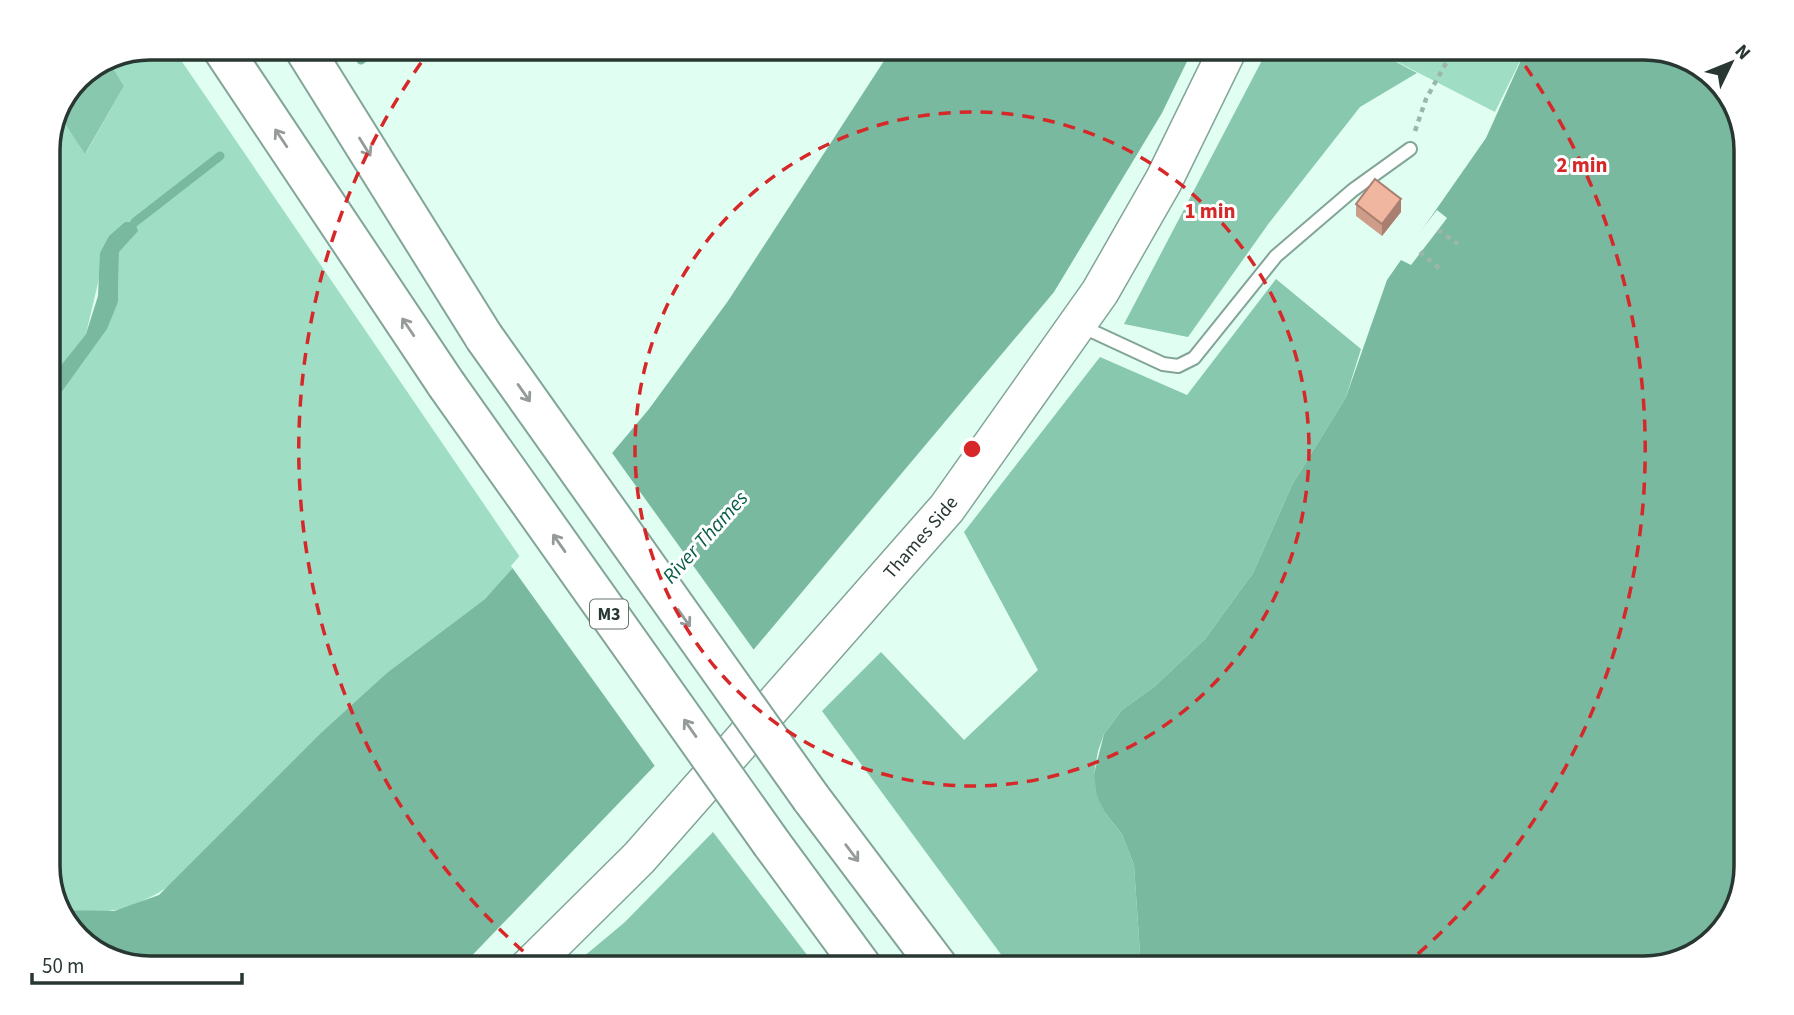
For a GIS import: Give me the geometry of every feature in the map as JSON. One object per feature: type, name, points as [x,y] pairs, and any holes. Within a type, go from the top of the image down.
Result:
[{"type":"highway","name":"M3","points":[[229,59],[446,383],[854,956]]},
{"type":"highway","points":[[310,59],[484,337],[811,798],[930,956]]},
{"type":"street","name":"Thames Side","points":[[540,956],[639,858],[947,508],[1100,292],[1164,180],[1223,59]]},
{"type":"lane","points":[[1077,325],[1163,364],[1178,366],[1194,358],[1276,256],[1353,190],[1410,149]]},
{"type":"path","points":[[1410,149],[1426,99],[1448,59]]},
{"type":"path","points":[[1438,230],[1458,244]]},
{"type":"path","points":[[1420,252],[1441,271]]},
{"type":"shaded area","points":[[149,59],[180,59],[522,560],[485,599],[388,672],[173,884],[132,905],[104,912],[90,912],[71,909],[66,900],[60,872],[60,392],[118,302],[119,252],[109,236],[86,334],[60,367],[60,143],[64,122],[86,153],[124,86],[113,67],[115,66]]},
{"type":"shaded area","points":[[1263,59],[1391,59],[1417,73],[1360,107],[1269,223],[1188,337],[1124,324]]},
{"type":"shaded area","points":[[1391,59],[1521,59],[1495,112]]},
{"type":"shaded area","points":[[113,67],[124,86],[85,154],[64,122],[66,115],[86,86]]},
{"type":"shaded area","points":[[1276,279],[1361,349],[1346,397],[1292,485],[1253,573],[1205,639],[1155,686],[1122,710],[1104,734],[1094,774],[1106,814],[1122,834],[1134,865],[1140,956],[1002,956],[822,711],[881,652],[964,740],[1038,670],[964,532],[1100,357],[1187,395]]},
{"type":"shaded area","points":[[713,832],[808,956],[584,956],[625,922]]},
{"type":"water","name":"River Thames","points":[[885,59],[1188,59],[1162,113],[1054,292],[666,754],[472,956],[149,956],[115,949],[86,929],[72,910],[114,911],[159,895],[321,733],[388,672],[485,599],[551,526],[649,409],[728,301]]},
{"type":"water","points":[[1522,59],[1657,60],[1679,66],[1696,76],[1696,98],[1718,98],[1728,115],[1734,143],[1734,878],[1728,900],[1716,920],[1699,937],[1679,949],[1645,956],[1140,956],[1134,865],[1122,834],[1106,814],[1097,796],[1094,774],[1104,734],[1122,710],[1155,686],[1205,639],[1253,573],[1292,485],[1346,397],[1387,280],[1486,138]]},
{"type":"water","points":[[125,222],[135,222],[138,231],[119,252],[118,302],[107,329],[60,394],[60,367],[86,334],[98,296],[100,253],[109,236]]},
{"type":"pier","points":[[1437,210],[1447,218],[1411,265],[1399,259]]},
{"type":"pier","points":[[610,450],[756,653],[657,769],[511,566]]},
{"type":"building","points":[[1375,179],[1401,199],[1382,224],[1356,204]]},
{"type":"waterway","points":[[135,222],[220,156]]}]
